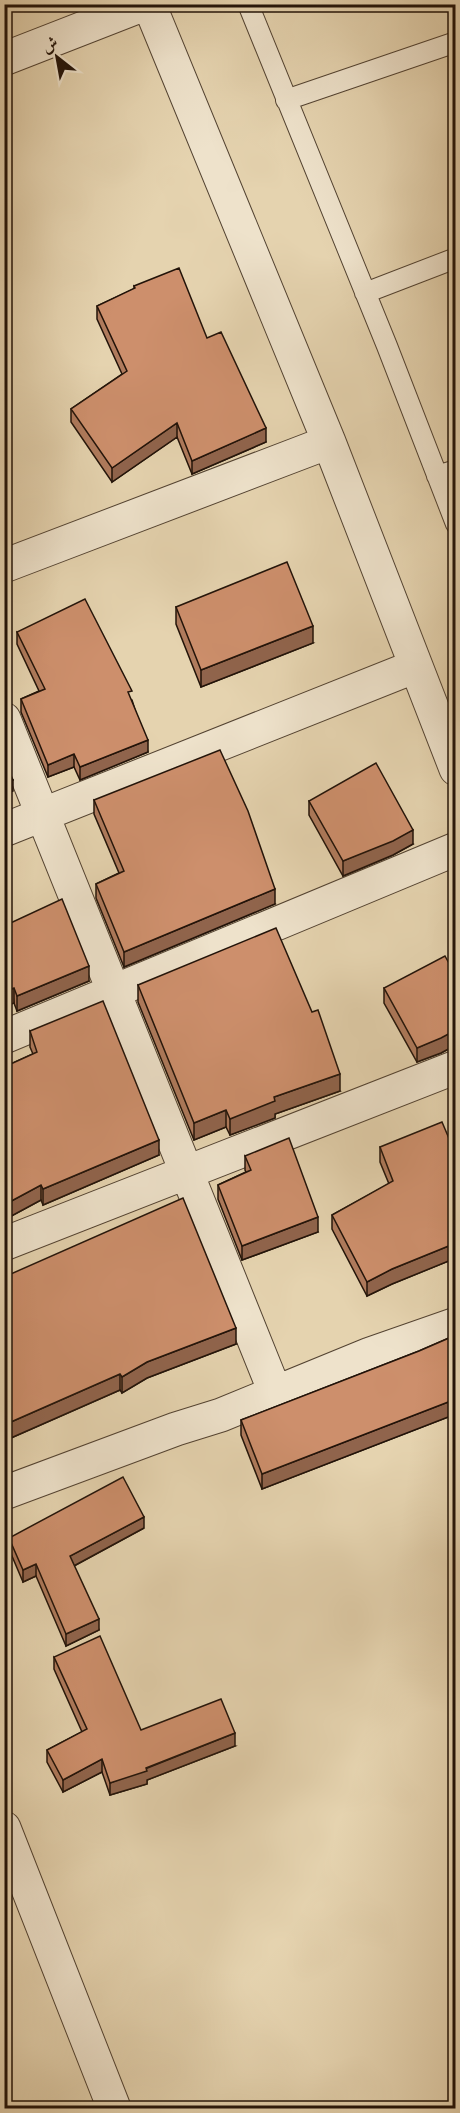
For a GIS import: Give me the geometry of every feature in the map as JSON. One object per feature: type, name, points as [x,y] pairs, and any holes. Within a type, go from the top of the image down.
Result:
[{"type":"street","points":[[4,59],[145,4]]},
{"type":"street","points":[[149,4],[329,442],[456,770]]},
{"type":"street","points":[[4,566],[329,442]]},
{"type":"street","points":[[4,830],[416,666]]},
{"type":"street","points":[[4,719],[275,1392]]},
{"type":"street","points":[[4,1037],[456,849]]},
{"type":"street","points":[[4,1244],[456,1067]]},
{"type":"street","points":[[4,1492],[176,1429],[221,1415],[370,1354],[456,1324]]},
{"type":"street","points":[[4,1828],[113,2108]]},
{"type":"lane","points":[[249,4],[365,293],[446,473],[456,524]]},
{"type":"lane","points":[[286,100],[456,42]]},
{"type":"lane","points":[[365,293],[456,258]]},
{"type":"building","points":[[179,268],[207,338],[221,332],[266,428],[192,461],[177,423],[112,468],[71,409],[127,371],[97,306],[135,288],[134,286]]},
{"type":"building","points":[[287,562],[313,626],[201,670],[176,607]]},
{"type":"building","points":[[85,599],[132,691],[128,692],[148,740],[80,767],[74,754],[48,765],[21,699],[45,689],[17,632]]},
{"type":"building","points":[[220,750],[248,811],[275,889],[124,952],[96,884],[124,871],[94,800]]},
{"type":"building","points":[[4,759],[13,780],[4,784]]},
{"type":"building","points":[[376,763],[413,830],[393,841],[343,861],[309,801]]},
{"type":"building","points":[[62,899],[89,966],[17,996],[14,988],[4,992],[4,926]]},
{"type":"building","points":[[276,928],[312,1012],[318,1010],[340,1074],[274,1097],[275,1101],[230,1119],[226,1110],[194,1123],[138,985]]},
{"type":"building","points":[[445,956],[456,976],[456,1030],[417,1048],[384,988]]},
{"type":"building","points":[[103,1001],[159,1140],[43,1189],[41,1185],[4,1205],[4,1067],[37,1052],[30,1031]]},
{"type":"building","points":[[442,1122],[456,1155],[456,1243],[392,1269],[367,1282],[332,1215],[393,1181],[380,1147]]},
{"type":"building","points":[[289,1138],[318,1217],[242,1246],[218,1185],[251,1170],[245,1156]]},
{"type":"building","points":[[183,1198],[236,1328],[147,1362],[122,1377],[120,1374],[4,1425],[4,1277]]},
{"type":"building","points":[[456,1335],[456,1399],[262,1474],[241,1420]]},
{"type":"building","points":[[123,1477],[144,1517],[70,1556],[99,1619],[66,1634],[36,1564],[23,1570],[9,1538]]},
{"type":"building","points":[[100,1636],[141,1730],[221,1699],[235,1733],[146,1768],[147,1771],[110,1783],[102,1759],[63,1780],[47,1750],[87,1729],[54,1657]]}]
